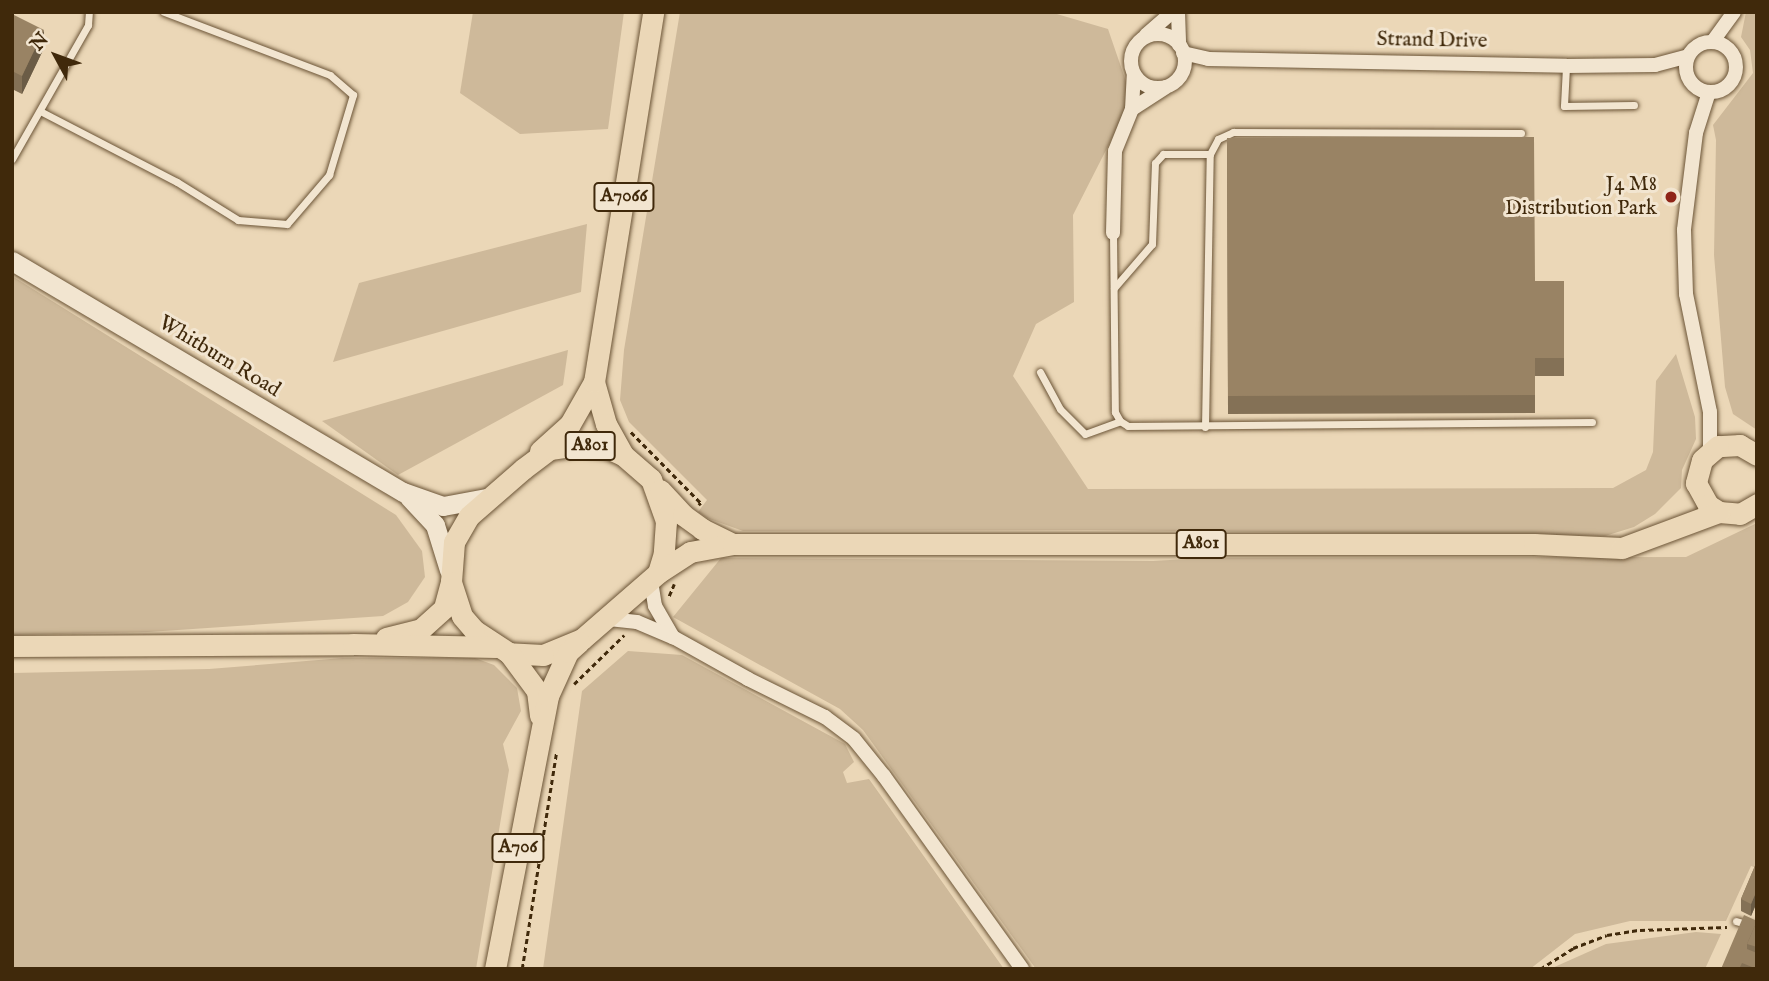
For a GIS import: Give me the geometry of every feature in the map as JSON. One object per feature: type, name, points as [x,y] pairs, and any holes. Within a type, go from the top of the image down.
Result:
[{"type":"main road","name":"A7066","points":[[523,469],[570,424],[594,382],[653,12]]},
{"type":"main road","name":"Whitburn Road","points":[[12,261],[403,492],[443,506],[487,498]]},
{"type":"main road","name":"A7066","points":[[594,382],[606,424],[623,455]]},
{"type":"main road","points":[[1719,512],[1708,505],[1700,495],[1697,471],[1718,448],[1740,444],[1757,455]]},
{"type":"main road","name":"A801","points":[[353,644],[421,629],[444,608],[454,542],[469,516],[487,498],[550,449],[578,445],[607,448],[623,455],[651,479],[672,506],[691,521],[733,544]]},
{"type":"main road","name":"A801","points":[[651,479],[666,521],[661,578]]},
{"type":"main road","name":"Whitburn Road","points":[[403,492],[435,525],[450,579]]},
{"type":"main road","name":"A801","points":[[1666,531],[1700,495]]},
{"type":"main road","name":"A801","points":[[12,646],[353,644],[503,650],[543,655],[582,639],[691,552],[733,544],[1534,544],[1622,548],[1719,512],[1740,514],[1757,504]]},
{"type":"main road","name":"A801","points":[[450,579],[462,616],[474,630],[503,650]]},
{"type":"main road","name":"A706","points":[[495,969],[548,696],[568,652],[601,624]]},
{"type":"main road","name":"A706","points":[[503,650],[537,691],[542,728]]},
{"type":"street","points":[[1113,233],[1115,151],[1132,109],[1134,75],[1130,59],[1142,39],[1172,12]]},
{"type":"street","points":[[1178,12],[1181,75]]},
{"type":"street","points":[[1718,448],[1686,294],[1684,230],[1696,133],[1698,85],[1688,56],[1694,48],[1713,41],[1733,15]]},
{"type":"street","points":[[1698,85],[1726,87],[1732,81],[1737,63],[1728,47],[1733,15]]},
{"type":"street","points":[[1142,39],[1158,34],[1173,39],[1181,49]]},
{"type":"street","points":[[1713,41],[1728,47]]},
{"type":"street","name":"Strand Drive","points":[[1181,49],[1208,59],[1566,66],[1656,65],[1688,56]]},
{"type":"street","points":[[1132,109],[1208,59]]},
{"type":"street","name":"Strand Drive","points":[[1656,65],[1698,85]]},
{"type":"street","points":[[1134,75],[1148,86],[1166,86]]},
{"type":"street","points":[[661,578],[655,606],[673,637]]},
{"type":"street","points":[[601,624],[637,622],[673,637],[825,717],[854,739],[884,776],[1022,969]]},
{"type":"lane","points":[[12,159],[88,25],[89,12]]},
{"type":"lane","points":[[40,111],[177,182],[239,220],[287,224],[329,175],[353,94],[330,75],[164,12]]},
{"type":"lane","points":[[1566,66],[1564,106],[1634,105]]},
{"type":"lane","points":[[1205,427],[1210,154],[1218,139],[1233,132],[1521,133]]},
{"type":"lane","points":[[1114,289],[1152,244],[1155,163],[1163,154],[1210,154]]},
{"type":"lane","points":[[1113,233],[1115,412],[1120,421],[1128,426],[1592,422]]},
{"type":"lane","points":[[1040,372],[1060,409],[1084,434],[1120,421]]},
{"type":"lane","points":[[1736,921],[1757,927]]},
{"type":"path","points":[[629,430],[701,503],[691,521]]},
{"type":"path","points":[[655,606],[671,595],[661,578]]},
{"type":"path","points":[[570,690],[579,677],[637,622]]},
{"type":"path","points":[[522,969],[556,749]]},
{"type":"path","points":[[1540,969],[1573,948],[1607,935],[1640,930],[1733,926],[1736,921]]},
{"type":"shaded area","points":[[473,12],[624,12],[608,129],[520,134],[460,93]]},
{"type":"shaded area","points":[[680,12],[1050,12],[1108,29],[1132,99],[1073,215],[1074,302],[1036,324],[1013,376],[1088,489],[1613,488],[1646,470],[1653,452],[1656,381],[1676,354],[1695,417],[1696,439],[1682,470],[1681,488],[1655,514],[1634,527],[1605,536],[1090,530],[743,531],[707,518],[698,512],[707,500],[629,422],[620,400],[624,350]]},
{"type":"shaded area","points":[[1746,12],[1757,12],[1757,430],[1733,414],[1725,387],[1714,255],[1716,140],[1713,125],[1753,73],[1750,50],[1741,37]]},
{"type":"shaded area","points":[[587,224],[581,292],[333,362],[359,283]]},
{"type":"shaded area","points":[[12,276],[396,515],[422,551],[425,577],[408,602],[383,616],[148,632],[12,635]]},
{"type":"shaded area","points":[[568,350],[563,385],[398,475],[322,421]]},
{"type":"shaded area","points":[[1757,523],[1757,868],[1751,866],[1726,921],[1630,921],[1575,934],[1530,969],[1036,969],[863,730],[840,709],[673,617],[721,558],[1153,561],[1204,558],[1686,557]]},
{"type":"shaded area","points":[[628,651],[682,655],[845,744],[854,762],[843,772],[847,783],[869,779],[1004,969],[543,969],[582,691]]},
{"type":"shaded area","points":[[343,658],[475,658],[494,665],[517,688],[521,711],[503,744],[509,770],[476,969],[12,969],[12,673],[209,669]]},
{"type":"shaded area","points":[[1696,932],[1721,934],[1705,969],[1550,969],[1606,944]]},
{"type":"building","points":[[12,14],[44,30],[22,76],[12,71]]},
{"type":"building","points":[[1534,137],[1535,281],[1564,281],[1564,358],[1535,358],[1535,395],[1228,396],[1227,138]]},
{"type":"building","points":[[1757,861],[1757,890],[1751,904],[1741,899]]},
{"type":"building","points":[[1744,915],[1757,921],[1747,949],[1757,953],[1757,969],[1742,963],[1739,969],[1721,969]]},
{"type":"building","points":[[1757,921],[1757,947],[1747,944]]},
{"type":"place","name":"J4 M8 Distribution Park","points":[[1671,197]]}]
